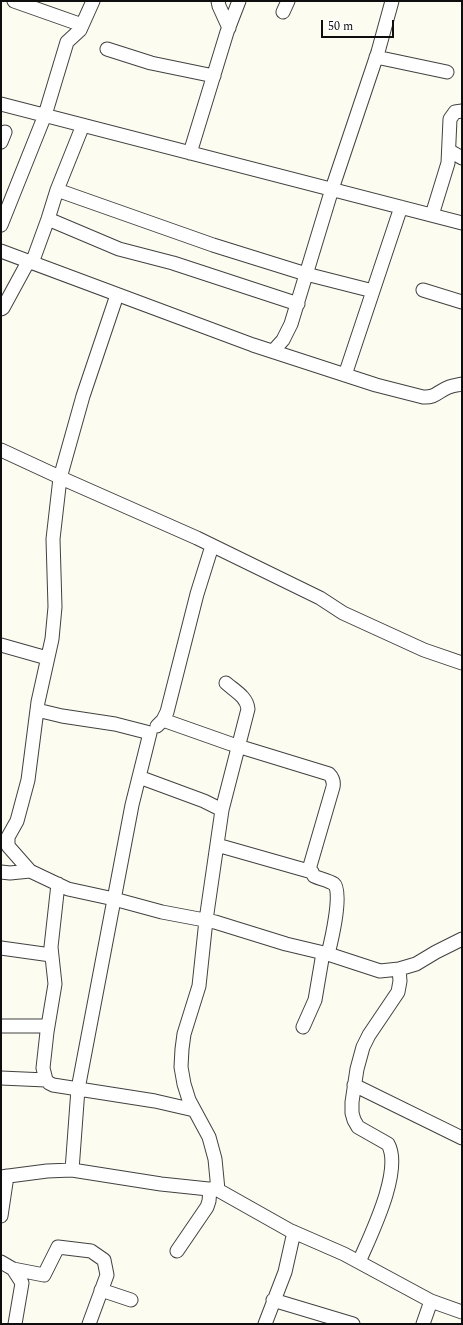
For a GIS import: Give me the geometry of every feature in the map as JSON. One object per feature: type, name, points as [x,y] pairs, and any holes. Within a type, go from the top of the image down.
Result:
[{"type":"street","points":[[14,1],[82,25]]},
{"type":"street","points":[[1,225],[45,116],[67,42],[80,30],[93,1]]},
{"type":"street","points":[[218,1],[229,28]]},
{"type":"street","points":[[190,153],[229,28],[240,1]]},
{"type":"street","points":[[274,351],[283,340],[291,324],[298,304],[332,189],[376,57],[392,1]]},
{"type":"street","points":[[107,49],[151,63],[214,76]]},
{"type":"street","points":[[376,57],[446,72]]},
{"type":"street","points":[[1,104],[462,223]]},
{"type":"street","points":[[432,215],[448,163],[450,151],[450,119],[455,112],[462,111]]},
{"type":"street","points":[[1,309],[30,263],[83,125]]},
{"type":"street","points":[[450,151],[462,158]]},
{"type":"street","points":[[57,190],[213,245],[306,274],[373,291]]},
{"type":"street","points":[[345,375],[401,207]]},
{"type":"street","points":[[48,219],[119,249],[173,264],[298,304]]},
{"type":"street","points":[[1,251],[117,295],[274,351],[376,385],[423,398],[434,397],[449,387],[461,385]]},
{"type":"street","points":[[423,290],[462,302]]},
{"type":"street","points":[[117,295],[83,396],[60,478],[53,539],[55,607],[52,639],[37,710],[28,780],[17,821],[5,834],[8,846],[30,871],[68,889],[114,899],[162,912],[206,920],[286,944],[326,953],[380,971],[399,969],[416,964],[462,939]]},
{"type":"street","points":[[1,450],[212,546],[320,598],[343,613],[424,650],[462,663]]},
{"type":"street","points":[[72,1170],[78,1089],[132,805],[150,733],[163,720],[167,712],[197,594],[212,546]]},
{"type":"street","points":[[1,645],[47,658]]},
{"type":"street","points":[[177,1251],[206,1207],[214,1190],[215,1158],[211,1142],[189,1100],[184,1084],[181,1066],[184,1034],[199,986],[206,920],[222,810],[248,709],[247,702],[226,683]]},
{"type":"street","points":[[37,710],[62,716],[115,724],[150,733]]},
{"type":"street","points":[[163,720],[238,746],[329,774],[332,778],[334,783],[310,866],[314,876],[334,884],[338,902],[315,1000],[303,1027]]},
{"type":"street","points":[[139,777],[204,801],[222,810]]},
{"type":"street","points":[[217,845],[312,872]]},
{"type":"street","points":[[1,872],[10,873],[30,871]]},
{"type":"street","points":[[58,884],[51,936],[51,955],[55,984],[43,1068],[46,1080],[49,1084],[194,1110]]},
{"type":"street","points":[[1,948],[51,955]]},
{"type":"street","points":[[359,1262],[381,1211],[386,1195],[392,1163],[391,1148],[388,1144],[358,1127],[354,1120],[352,1113],[352,1102],[354,1085],[363,1047],[400,987],[399,969]]},
{"type":"street","points":[[1,1026],[48,1026]]},
{"type":"street","points":[[1,1078],[46,1080]]},
{"type":"street","points":[[354,1085],[462,1138]]},
{"type":"street","points":[[1,1216],[4,1177],[47,1171],[72,1170],[161,1184],[214,1190],[294,1232],[344,1254],[431,1301],[462,1312]]},
{"type":"street","points":[[265,1324],[284,1272],[294,1232]]},
{"type":"street","points":[[1,1262],[13,1269],[44,1275],[58,1247],[91,1251],[104,1260],[107,1275],[89,1324]]},
{"type":"street","points":[[13,1269],[22,1283],[14,1324]]},
{"type":"street","points":[[101,1290],[131,1300]]},
{"type":"street","points":[[274,1300],[352,1324]]},
{"type":"street","points":[[423,1324],[431,1301]]}]
